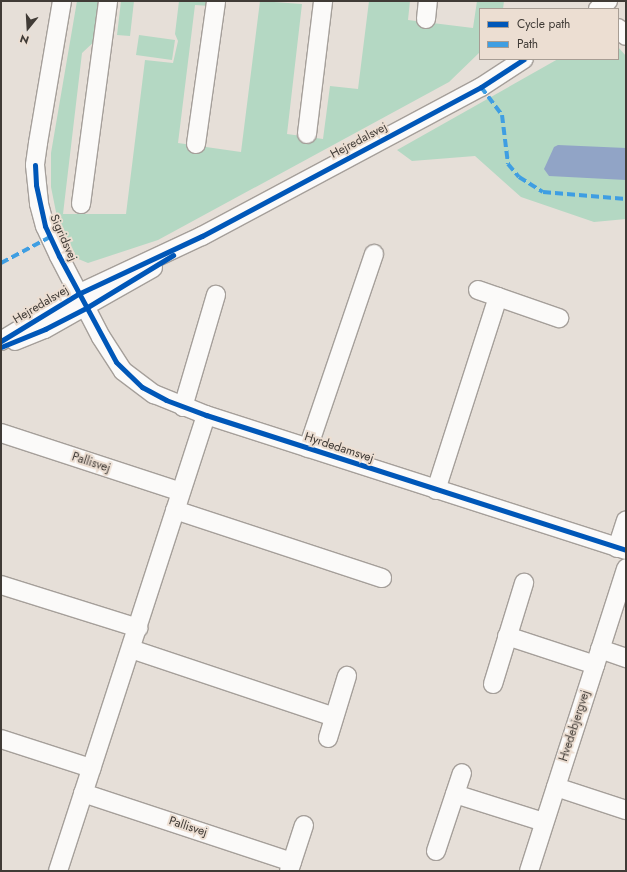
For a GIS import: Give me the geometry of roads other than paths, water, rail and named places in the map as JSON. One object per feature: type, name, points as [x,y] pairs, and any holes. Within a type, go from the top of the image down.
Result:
[{"type":"street","name":"Sigridsvej","points":[[62,1],[38,143],[36,185],[45,226],[82,301]]},
{"type":"street","points":[[81,204],[108,1]]},
{"type":"street","points":[[196,144],[216,1]]},
{"type":"street","points":[[308,134],[323,1]]},
{"type":"street","points":[[426,19],[428,1]]},
{"type":"street","name":"Hejredalsvej","points":[[1,341],[82,301],[129,284],[202,236],[481,87],[522,60]]},
{"type":"street","name":"Hyrdedamsvej","points":[[308,448],[374,254]]},
{"type":"street","points":[[478,290],[560,318]]},
{"type":"street","points":[[183,407],[216,295]]},
{"type":"street","points":[[436,490],[498,298]]},
{"type":"street","name":"Hejredalsvej","points":[[1,347],[45,329],[82,301]]},
{"type":"street","name":"Hyrdedamsvej","points":[[82,301],[123,371],[154,394],[183,407],[622,549],[626,520]]},
{"type":"street","points":[[58,871],[206,415]]},
{"type":"street","name":"Pallisvej","points":[[1,433],[181,492]]},
{"type":"street","points":[[175,510],[382,578]]},
{"type":"street","name":"Hvedebjergvej","points":[[529,871],[626,568]]},
{"type":"street","points":[[493,684],[524,583]]},
{"type":"street","points":[[1,585],[138,628]]},
{"type":"street","points":[[507,636],[597,657],[626,658]]},
{"type":"street","points":[[130,649],[334,717]]},
{"type":"street","points":[[328,738],[347,676]]},
{"type":"street","points":[[1,739],[92,768]]},
{"type":"street","points":[[436,851],[462,773]]},
{"type":"street","points":[[556,787],[626,810]]},
{"type":"street","name":"Pallisvej","points":[[84,793],[291,866],[304,825]]},
{"type":"street","points":[[456,794],[544,822]]},
{"type":"water","points":[[558,145],[626,148],[626,180],[549,176],[544,169],[554,147]]}]
